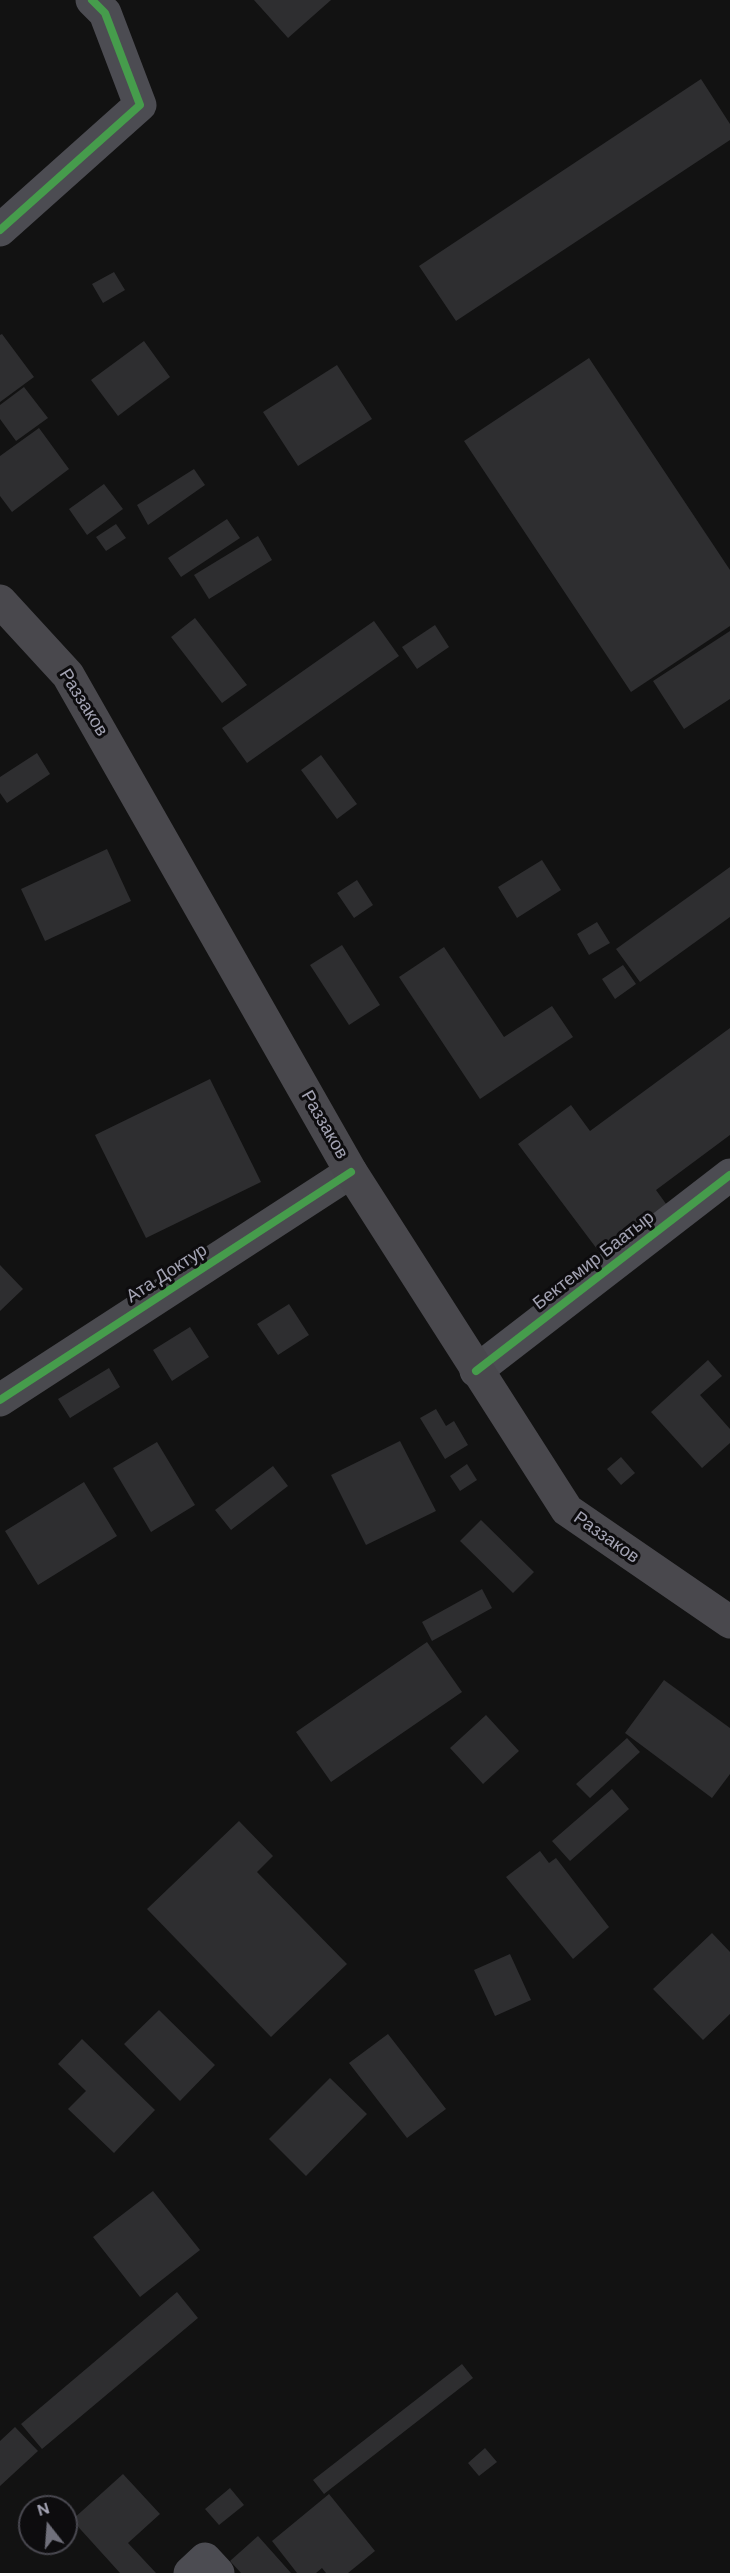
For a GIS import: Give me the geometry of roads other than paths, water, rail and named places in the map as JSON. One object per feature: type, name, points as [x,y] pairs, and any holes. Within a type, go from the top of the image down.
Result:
[{"type":"main road","name":"Раззаков","points":[[0,601],[68,675],[351,1172],[476,1371],[567,1510],[730,1622]]},
{"type":"street","points":[[0,230],[140,105],[105,13],[92,0]]},
{"type":"street","name":"Ата Доктур","points":[[0,1400],[351,1172]]},
{"type":"street","name":"Бектемир Баатыр","points":[[476,1371],[730,1175]]},
{"type":"street","points":[[190,2573],[205,2559],[218,2573]]}]
